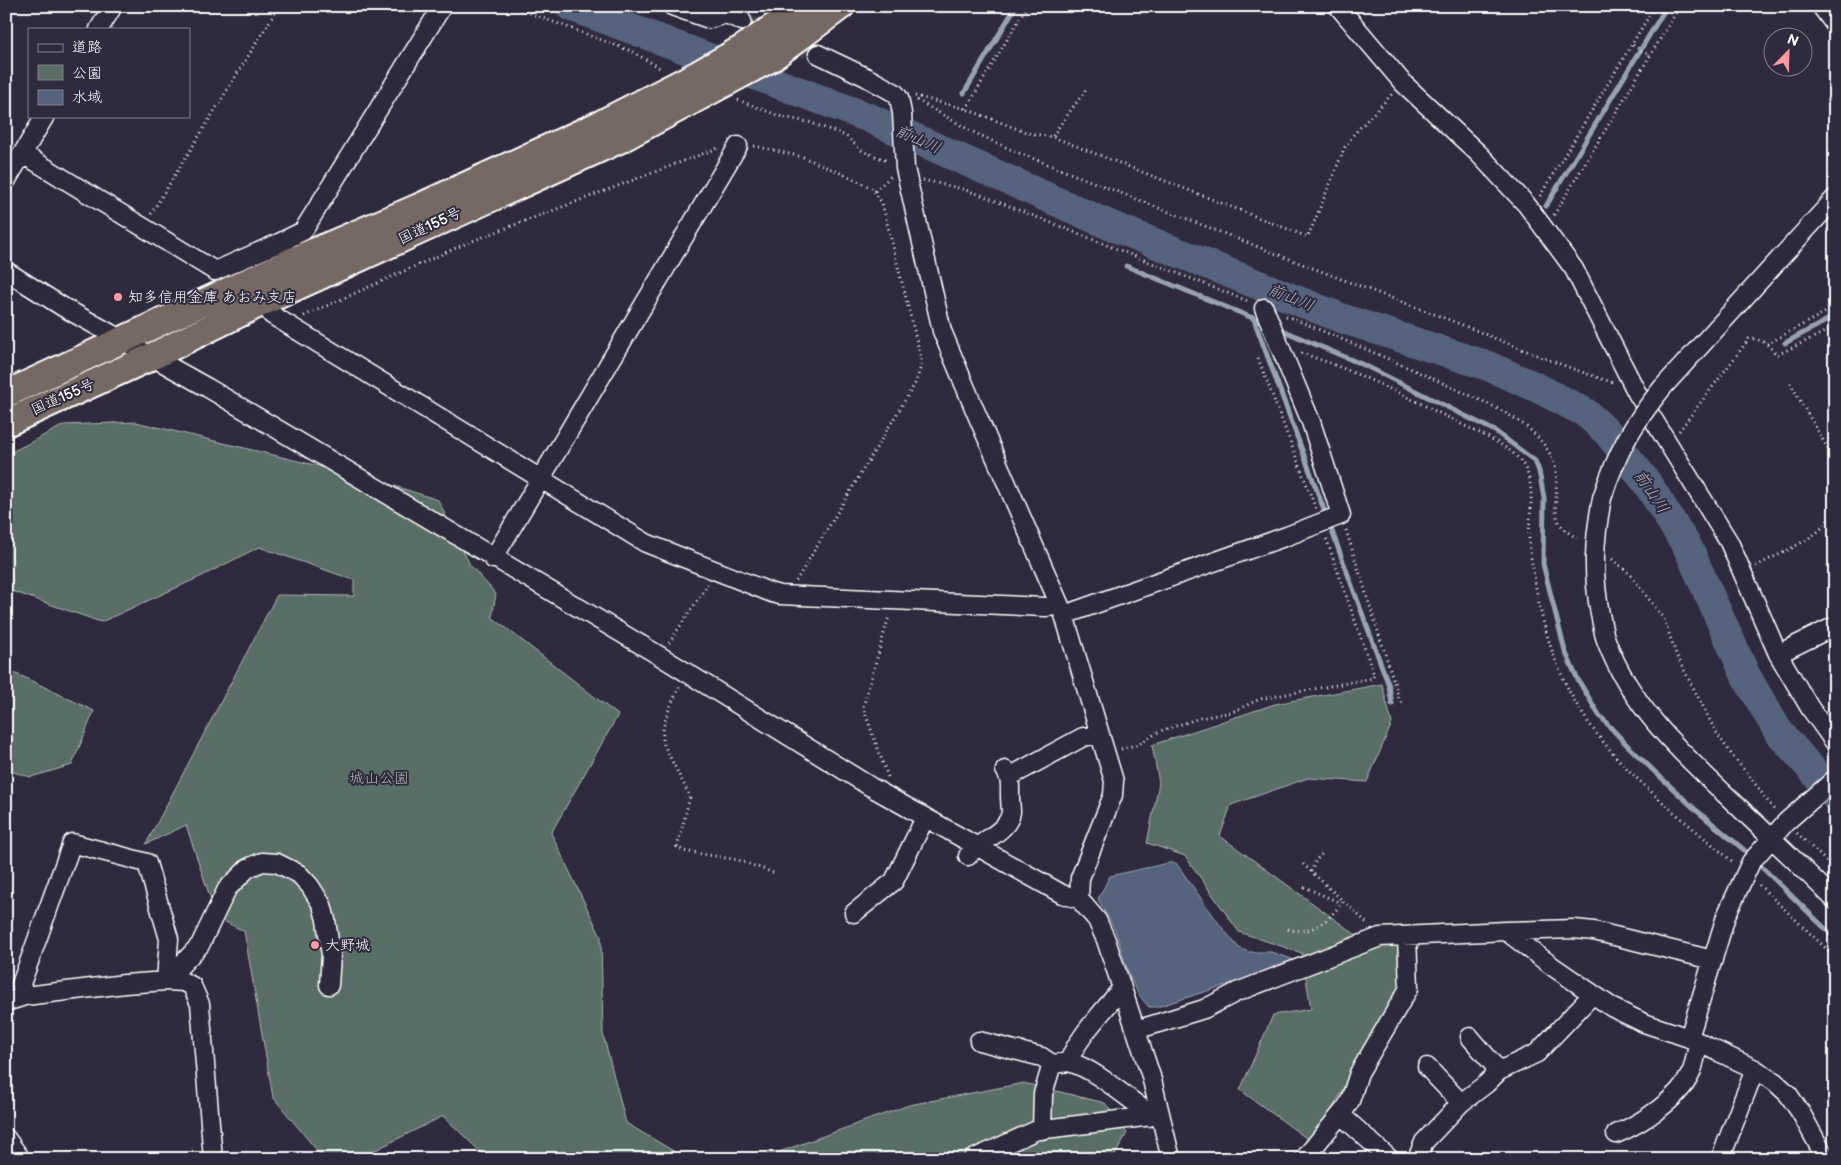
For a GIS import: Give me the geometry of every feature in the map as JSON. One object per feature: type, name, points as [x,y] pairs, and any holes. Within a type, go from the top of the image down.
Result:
[{"type":"highway","name":"国道155号","points":[[6,423],[151,357],[263,302],[619,140],[702,83],[743,48],[804,6]]},
{"type":"highway","name":"国道155号","points":[[6,394],[122,341],[286,252],[419,207],[600,124],[702,83],[770,59],[841,6]]},
{"type":"street","points":[[100,28],[113,6]]},
{"type":"street","points":[[23,154],[215,271],[286,252],[303,231],[441,8],[436,6]]},
{"type":"street","points":[[672,6],[709,18],[726,14],[742,21]]},
{"type":"street","points":[[1821,6],[1835,25]]},
{"type":"street","points":[[1345,9],[1403,83],[1479,154],[1530,208],[1574,269],[1631,380],[1729,542],[1778,654],[1810,708],[1835,743]]},
{"type":"street","points":[[818,54],[866,77],[895,93],[899,98],[902,113],[903,163],[942,331],[1062,610],[1114,781],[1113,795],[1080,878],[1079,899]]},
{"type":"street","points":[[6,181],[44,118]]},
{"type":"street","points":[[493,559],[738,146]]},
{"type":"street","points":[[1835,198],[1663,387],[1641,414],[1625,440],[1602,498],[1596,529],[1594,563],[1605,639],[1640,704],[1665,735],[1835,900]]},
{"type":"street","points":[[6,271],[660,656],[925,818],[972,851],[1062,894],[1079,899],[1097,920],[1103,933],[1151,1076],[1155,1116],[1171,1159]]},
{"type":"street","points":[[263,302],[272,315],[646,543],[772,593],[1045,607],[1062,610],[1341,515],[1311,422],[1264,308]]},
{"type":"street","points":[[1778,654],[1835,626]]},
{"type":"street","points":[[972,851],[1003,827],[1011,814],[1007,773],[1083,737],[1100,734]]},
{"type":"street","points":[[1623,1137],[1628,1129],[1671,1100],[1691,1073],[1699,1042],[1713,960],[1726,916],[1751,862],[1770,838],[1835,779]]},
{"type":"street","points":[[854,913],[894,881],[925,818]]},
{"type":"street","points":[[24,996],[21,984],[72,843],[147,863],[169,939],[166,981]]},
{"type":"street","points":[[166,981],[200,945],[227,889],[248,868],[262,862],[277,863],[299,874],[310,886],[322,905],[331,955],[329,985]]},
{"type":"street","points":[[1136,1030],[1204,1009],[1237,992],[1380,938],[1574,929],[1594,931],[1713,960]]},
{"type":"street","points":[[1506,931],[1613,1008],[1644,1024],[1699,1042],[1755,1069],[1775,1082],[1788,1094],[1802,1113],[1826,1159]]},
{"type":"street","points":[[1304,1159],[1341,1115],[1350,1101],[1359,1073],[1409,988],[1407,936]]},
{"type":"street","points":[[6,1002],[24,996],[166,981],[184,982],[192,986],[200,1004],[213,1159]]},
{"type":"street","points":[[1042,1130],[1043,1094],[1060,1063],[1070,1056],[1122,988]]},
{"type":"street","points":[[1416,1159],[1424,1142],[1461,1103],[1486,1084],[1499,1071],[1537,1053],[1593,994]]},
{"type":"street","points":[[1470,1037],[1499,1071]]},
{"type":"street","points":[[979,1040],[1060,1063],[1079,1065],[1155,1116]]},
{"type":"street","points":[[1427,1067],[1461,1103]]},
{"type":"street","points":[[1722,1159],[1755,1069]]},
{"type":"street","points":[[1341,1115],[1390,1159]]},
{"type":"street","points":[[973,1159],[1037,1130],[1155,1116]]},
{"type":"street","points":[[6,1138],[21,1159]]},
{"type":"path","points":[[143,228],[279,6]]},
{"type":"path","points":[[511,6],[631,51],[657,66],[782,117],[809,122],[846,136],[862,151],[903,163],[875,191]]},
{"type":"path","points":[[966,109],[1027,6]]},
{"type":"path","points":[[1530,208],[1655,6]]},
{"type":"path","points":[[1543,225],[1553,217],[1680,6]]},
{"type":"path","points":[[1632,45],[1650,56]]},
{"type":"path","points":[[895,93],[926,97],[966,109],[1028,133],[1053,137],[1308,237],[1345,147],[1354,134],[1403,83]]},
{"type":"path","points":[[1053,137],[1087,88]]},
{"type":"path","points":[[895,93],[917,100],[971,131],[1014,151],[1292,261],[1501,340],[1577,372],[1622,385],[1631,380]]},
{"type":"path","points":[[290,326],[296,319],[467,243],[720,148],[752,146],[803,157],[865,184],[875,191],[882,202],[922,366],[916,382],[794,583],[791,595]]},
{"type":"path","points":[[1767,344],[1835,307]]},
{"type":"path","points":[[1666,439],[1679,430],[1749,339],[1756,339],[1767,344],[1777,355],[1835,327]]},
{"type":"path","points":[[1282,351],[1297,352],[1333,364],[1382,385],[1491,439],[1522,462],[1530,484],[1529,540],[1542,621],[1552,651],[1568,687],[1587,721],[1610,750],[1646,786],[1746,873],[1835,957]]},
{"type":"path","points":[[1105,752],[1138,744],[1160,731],[1200,718],[1232,712],[1260,699],[1373,678],[1374,675],[1321,523],[1258,358]]},
{"type":"path","points":[[1790,383],[1835,461]]},
{"type":"path","points":[[1341,515],[1401,704]]},
{"type":"path","points":[[1743,573],[1813,536],[1822,529],[1827,520]]},
{"type":"path","points":[[1607,556],[1616,561],[1630,574],[1664,619],[1676,654],[1716,732],[1734,758],[1778,814],[1793,816],[1835,870]]},
{"type":"path","points":[[660,656],[717,571]]},
{"type":"path","points":[[892,799],[894,792],[863,707],[894,600]]},
{"type":"path","points":[[686,673],[681,680],[665,720],[662,736],[664,745],[690,797],[677,848],[684,851],[738,860],[774,873]]},
{"type":"path","points":[[1311,872],[1316,860],[1323,852]]},
{"type":"path","points":[[1303,864],[1342,902],[1372,927],[1380,938]]},
{"type":"path","points":[[1304,887],[1342,902]]},
{"type":"path","points":[[1288,929],[1305,931],[1316,927],[1327,920],[1342,902]]},
{"type":"green space","name":"城山公園","points":[[136,422],[373,479],[438,500],[470,565],[496,594],[492,617],[618,715],[551,833],[601,937],[603,1034],[626,1123],[687,1159],[488,1159],[443,1116],[358,1159],[324,1159],[273,1097],[244,931],[217,918],[186,825],[146,844],[277,595],[354,596],[354,580],[259,547],[200,577],[101,622],[6,589],[6,455],[64,425]]},
{"type":"green space","points":[[6,670],[94,711],[72,765],[31,777],[6,770]]},
{"type":"green space","points":[[1382,684],[1392,723],[1367,782],[1308,778],[1231,805],[1220,836],[1370,945],[1400,945],[1402,983],[1313,1143],[1240,1090],[1273,1015],[1311,1009],[1302,953],[1239,932],[1185,856],[1147,843],[1159,783],[1152,745],[1275,704]]},
{"type":"green space","points":[[1024,1083],[1105,1103],[1127,1133],[1113,1159],[741,1159],[779,1152],[909,1105]]},
{"type":"water","points":[[1168,863],[1176,863],[1220,925],[1239,948],[1249,952],[1271,952],[1292,959],[1292,964],[1157,1007],[1149,1007],[1136,990],[1115,930],[1098,899],[1110,876]]},
{"type":"waterway","name":"前山川","points":[[570,6],[867,117],[1107,224],[1341,318],[1488,366],[1538,388],[1586,413],[1609,434],[1647,483],[1688,548],[1746,676],[1778,731],[1835,796]]},
{"type":"waterway","points":[[707,6],[713,9]]},
{"type":"waterway","points":[[964,93],[1016,6]]},
{"type":"waterway","points":[[1546,206],[1667,6]]},
{"type":"waterway","points":[[1126,266],[1265,323]]},
{"type":"waterway","points":[[1785,343],[1835,316]]},
{"type":"waterway","points":[[1253,317],[1389,686],[1392,704]]},
{"type":"waterway","points":[[1277,328],[1366,366],[1495,431],[1535,461],[1539,471],[1544,498],[1543,564],[1565,651],[1577,678],[1599,715],[1656,773],[1696,810],[1743,849],[1835,938]]},
{"type":"tunnel","points":[[742,21],[818,54]]},
{"type":"place","name":"知多信用金庫 あおみ支店","points":[[118,297]]},
{"type":"place","name":"大野城","points":[[315,945]]}]
